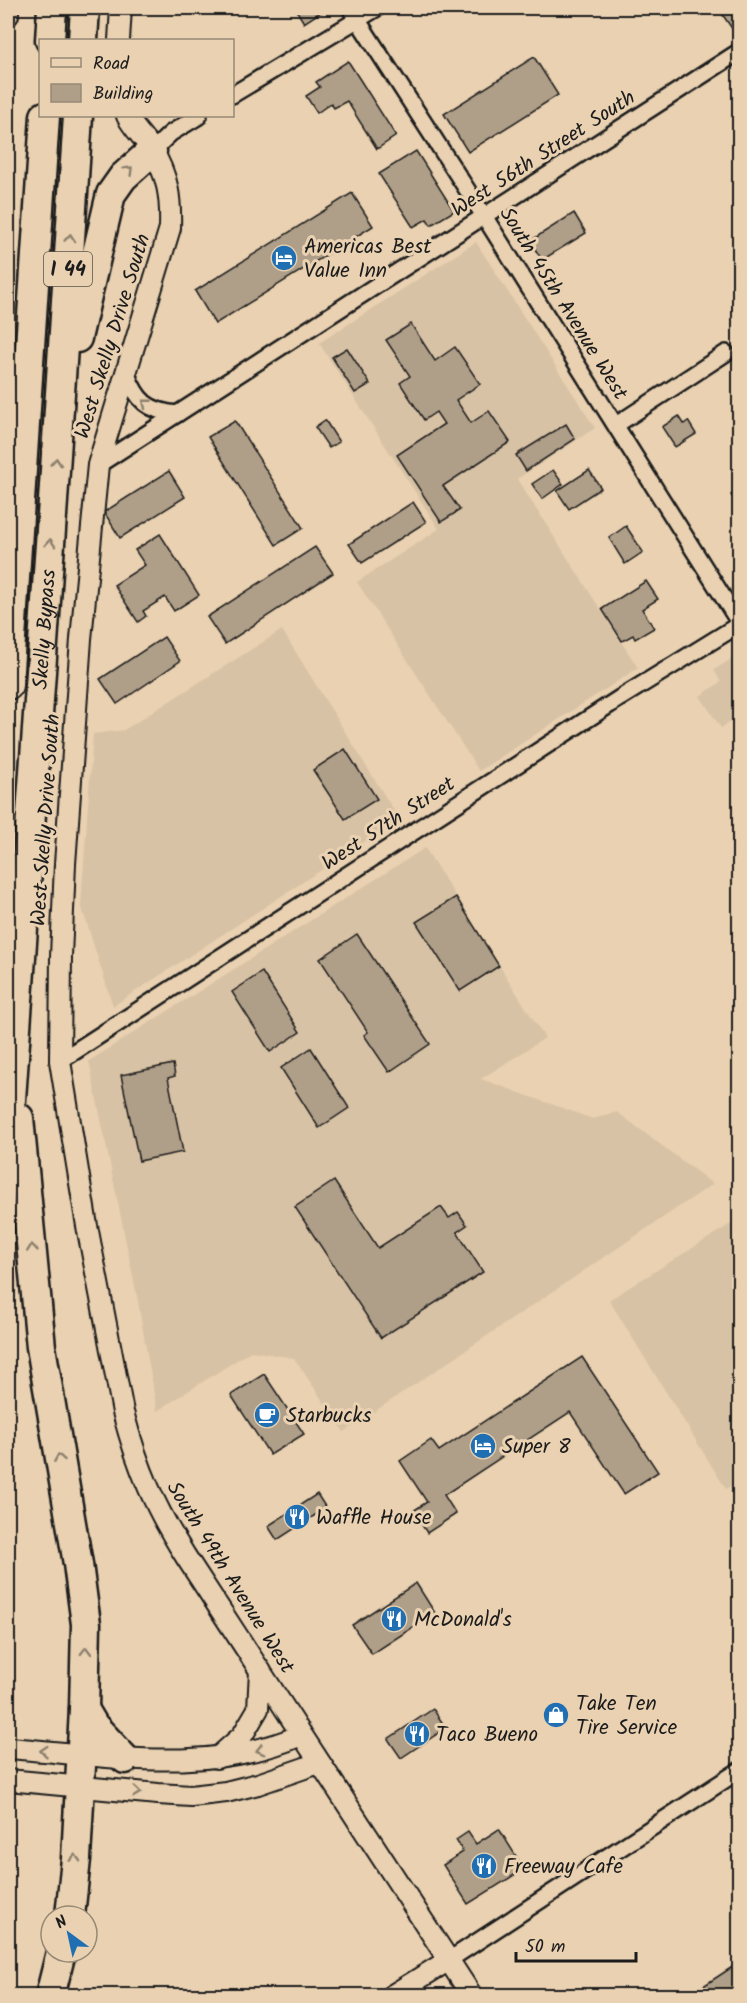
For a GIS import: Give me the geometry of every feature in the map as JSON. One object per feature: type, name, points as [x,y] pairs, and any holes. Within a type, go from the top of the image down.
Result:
[{"type":"highway","points":[[50,39],[52,8]]},
{"type":"highway","points":[[83,39],[85,8]]},
{"type":"highway","name":"Skelly Bypass","points":[[8,685],[45,117]]},
{"type":"highway","name":"Skelly Bypass","points":[[8,1142],[78,117]]},
{"type":"highway","points":[[58,422],[111,194],[123,177],[152,151]]},
{"type":"highway","points":[[8,392],[32,306]]},
{"type":"highway","points":[[13,1062],[41,1347],[86,1624],[84,1709],[71,1904]]},
{"type":"highway","points":[[84,1709],[94,1726],[125,1759]]},
{"type":"highway","points":[[51,1995],[59,1964]]},
{"type":"street","points":[[8,8],[8,15]]},
{"type":"street","points":[[119,39],[121,8]]},
{"type":"street","points":[[234,94],[353,13],[377,8]]},
{"type":"street","name":"South 45th Avenue West","points":[[353,13],[484,216],[740,624]]},
{"type":"street","name":"West 56th Street South","points":[[98,465],[740,51]]},
{"type":"street","name":"West Skelly Drive South","points":[[87,1226],[60,1060],[65,864],[81,639],[98,465],[170,228],[171,201],[164,175],[152,151],[128,117]]},
{"type":"street","points":[[152,151],[171,133],[197,117]]},
{"type":"street","points":[[616,425],[726,353]]},
{"type":"street","points":[[127,374],[135,393],[146,405],[154,410],[177,414]]},
{"type":"street","name":"West 57th Street","points":[[60,1060],[620,698],[740,624]]},
{"type":"street","name":"South 49th Avenue West","points":[[87,1226],[123,1412],[149,1493],[174,1538],[472,1995]]},
{"type":"street","points":[[217,1758],[242,1736],[258,1709],[260,1670]]},
{"type":"street","points":[[8,1748],[125,1759],[217,1758],[268,1748],[301,1735]]},
{"type":"street","points":[[8,1780],[190,1796],[236,1789],[319,1763]]},
{"type":"street","points":[[391,1995],[449,1960],[740,1770]]},
{"type":"shaded area","points":[[476,242],[595,428],[517,479],[638,668],[479,771],[357,582],[439,529],[319,343]]},
{"type":"shaded area","points":[[282,630],[399,819],[113,1006],[81,905],[93,734],[124,730]]},
{"type":"shaded area","points":[[739,654],[739,716],[721,728],[700,696],[721,682],[714,670]]},
{"type":"shaded area","points":[[425,848],[545,1038],[481,1079],[593,1119],[617,1112],[713,1184],[344,1432],[294,1358],[251,1351],[157,1411],[137,1296],[89,1061]]},
{"type":"shaded area","points":[[739,1219],[739,1480],[726,1489],[609,1300]]},
{"type":"building","points":[[295,8],[322,8],[324,10],[304,23]]},
{"type":"building","points":[[718,8],[740,8],[740,26],[733,30]]},
{"type":"building","points":[[534,57],[558,95],[468,152],[444,114]]},
{"type":"building","points":[[348,61],[396,136],[377,149],[347,101],[334,108],[331,103],[317,113],[306,96],[320,87],[316,82]]},
{"type":"building","points":[[416,151],[454,211],[431,225],[427,219],[413,227],[379,174]]},
{"type":"building","name":"Americas Best Value Inn","points":[[352,193],[373,226],[215,324],[195,291]]},
{"type":"building","points":[[574,213],[586,233],[542,260],[530,241]]},
{"type":"building","points":[[411,324],[435,361],[455,347],[480,384],[456,400],[471,423],[489,411],[510,442],[443,486],[460,510],[441,522],[397,455],[444,424],[436,412],[424,420],[400,383],[410,376],[386,340]]},
{"type":"building","points":[[347,348],[370,384],[355,393],[332,357]]},
{"type":"building","points":[[679,416],[684,424],[688,421],[696,434],[675,447],[662,427]]},
{"type":"building","points":[[325,420],[339,442],[329,448],[315,427]]},
{"type":"building","points":[[235,421],[303,528],[276,545],[208,437]]},
{"type":"building","points":[[566,424],[575,439],[526,471],[516,455]]},
{"type":"building","points":[[553,470],[563,484],[542,499],[532,484]]},
{"type":"building","points":[[589,470],[601,488],[569,509],[557,491]]},
{"type":"building","points":[[169,471],[185,497],[120,538],[104,512]]},
{"type":"building","points":[[740,489],[740,509],[731,495]]},
{"type":"building","points":[[413,502],[426,522],[362,563],[349,544]]},
{"type":"building","points":[[626,526],[643,552],[625,564],[609,538]]},
{"type":"building","points":[[160,534],[199,595],[174,611],[165,597],[143,611],[146,616],[138,622],[114,585],[145,565],[135,550]]},
{"type":"building","points":[[315,547],[333,573],[225,644],[207,617]]},
{"type":"building","points":[[646,581],[658,599],[642,609],[654,628],[635,639],[633,635],[622,641],[602,609]]},
{"type":"building","points":[[164,637],[180,661],[117,704],[100,679]]},
{"type":"building","points":[[345,749],[377,799],[345,819],[313,770]]},
{"type":"building","points":[[456,897],[499,966],[460,991],[416,922]]},
{"type":"building","points":[[357,934],[430,1044],[389,1072],[364,1035],[368,1032],[320,959]]},
{"type":"building","points":[[262,972],[300,1032],[270,1052],[232,992]]},
{"type":"building","points":[[311,1048],[349,1108],[319,1128],[281,1068]]},
{"type":"building","points":[[173,1064],[175,1076],[168,1078],[183,1152],[139,1161],[121,1075]]},
{"type":"building","points":[[334,1181],[378,1248],[441,1207],[449,1218],[458,1212],[467,1225],[457,1232],[483,1272],[381,1338],[295,1207]]},
{"type":"building","name":"Super 8","points":[[582,1357],[658,1472],[624,1494],[570,1412],[444,1495],[456,1514],[427,1533],[413,1511],[427,1502],[400,1461],[431,1440],[439,1451]]},
{"type":"building","name":"Starbucks","points":[[264,1374],[304,1434],[270,1455],[231,1395]]},
{"type":"building","name":"Waffle House","points":[[317,1494],[326,1508],[277,1540],[268,1526]]},
{"type":"building","name":"McDonald's","points":[[416,1583],[435,1613],[372,1654],[352,1625]]},
{"type":"building","name":"Taco Bueno","points":[[433,1709],[446,1728],[401,1758],[388,1739]]},
{"type":"building","points":[[499,1829],[524,1869],[468,1904],[443,1865],[463,1852],[456,1840],[468,1832],[476,1844]]},
{"type":"building","points":[[740,1962],[740,1996],[688,1996]]},
{"type":"place","name":"Americas Best Value Inn","points":[[284,258]]},
{"type":"place","name":"Starbucks","points":[[267,1415]]},
{"type":"place","name":"Super 8","points":[[483,1446]]},
{"type":"place","name":"Waffle House","points":[[297,1517]]},
{"type":"place","name":"McDonald's","points":[[394,1619]]},
{"type":"place","name":"Take Ten Tire Service","points":[[556,1715]]},
{"type":"place","name":"Taco Bueno","points":[[417,1734]]},
{"type":"place","name":"Freeway Cafe","points":[[484,1866]]}]
